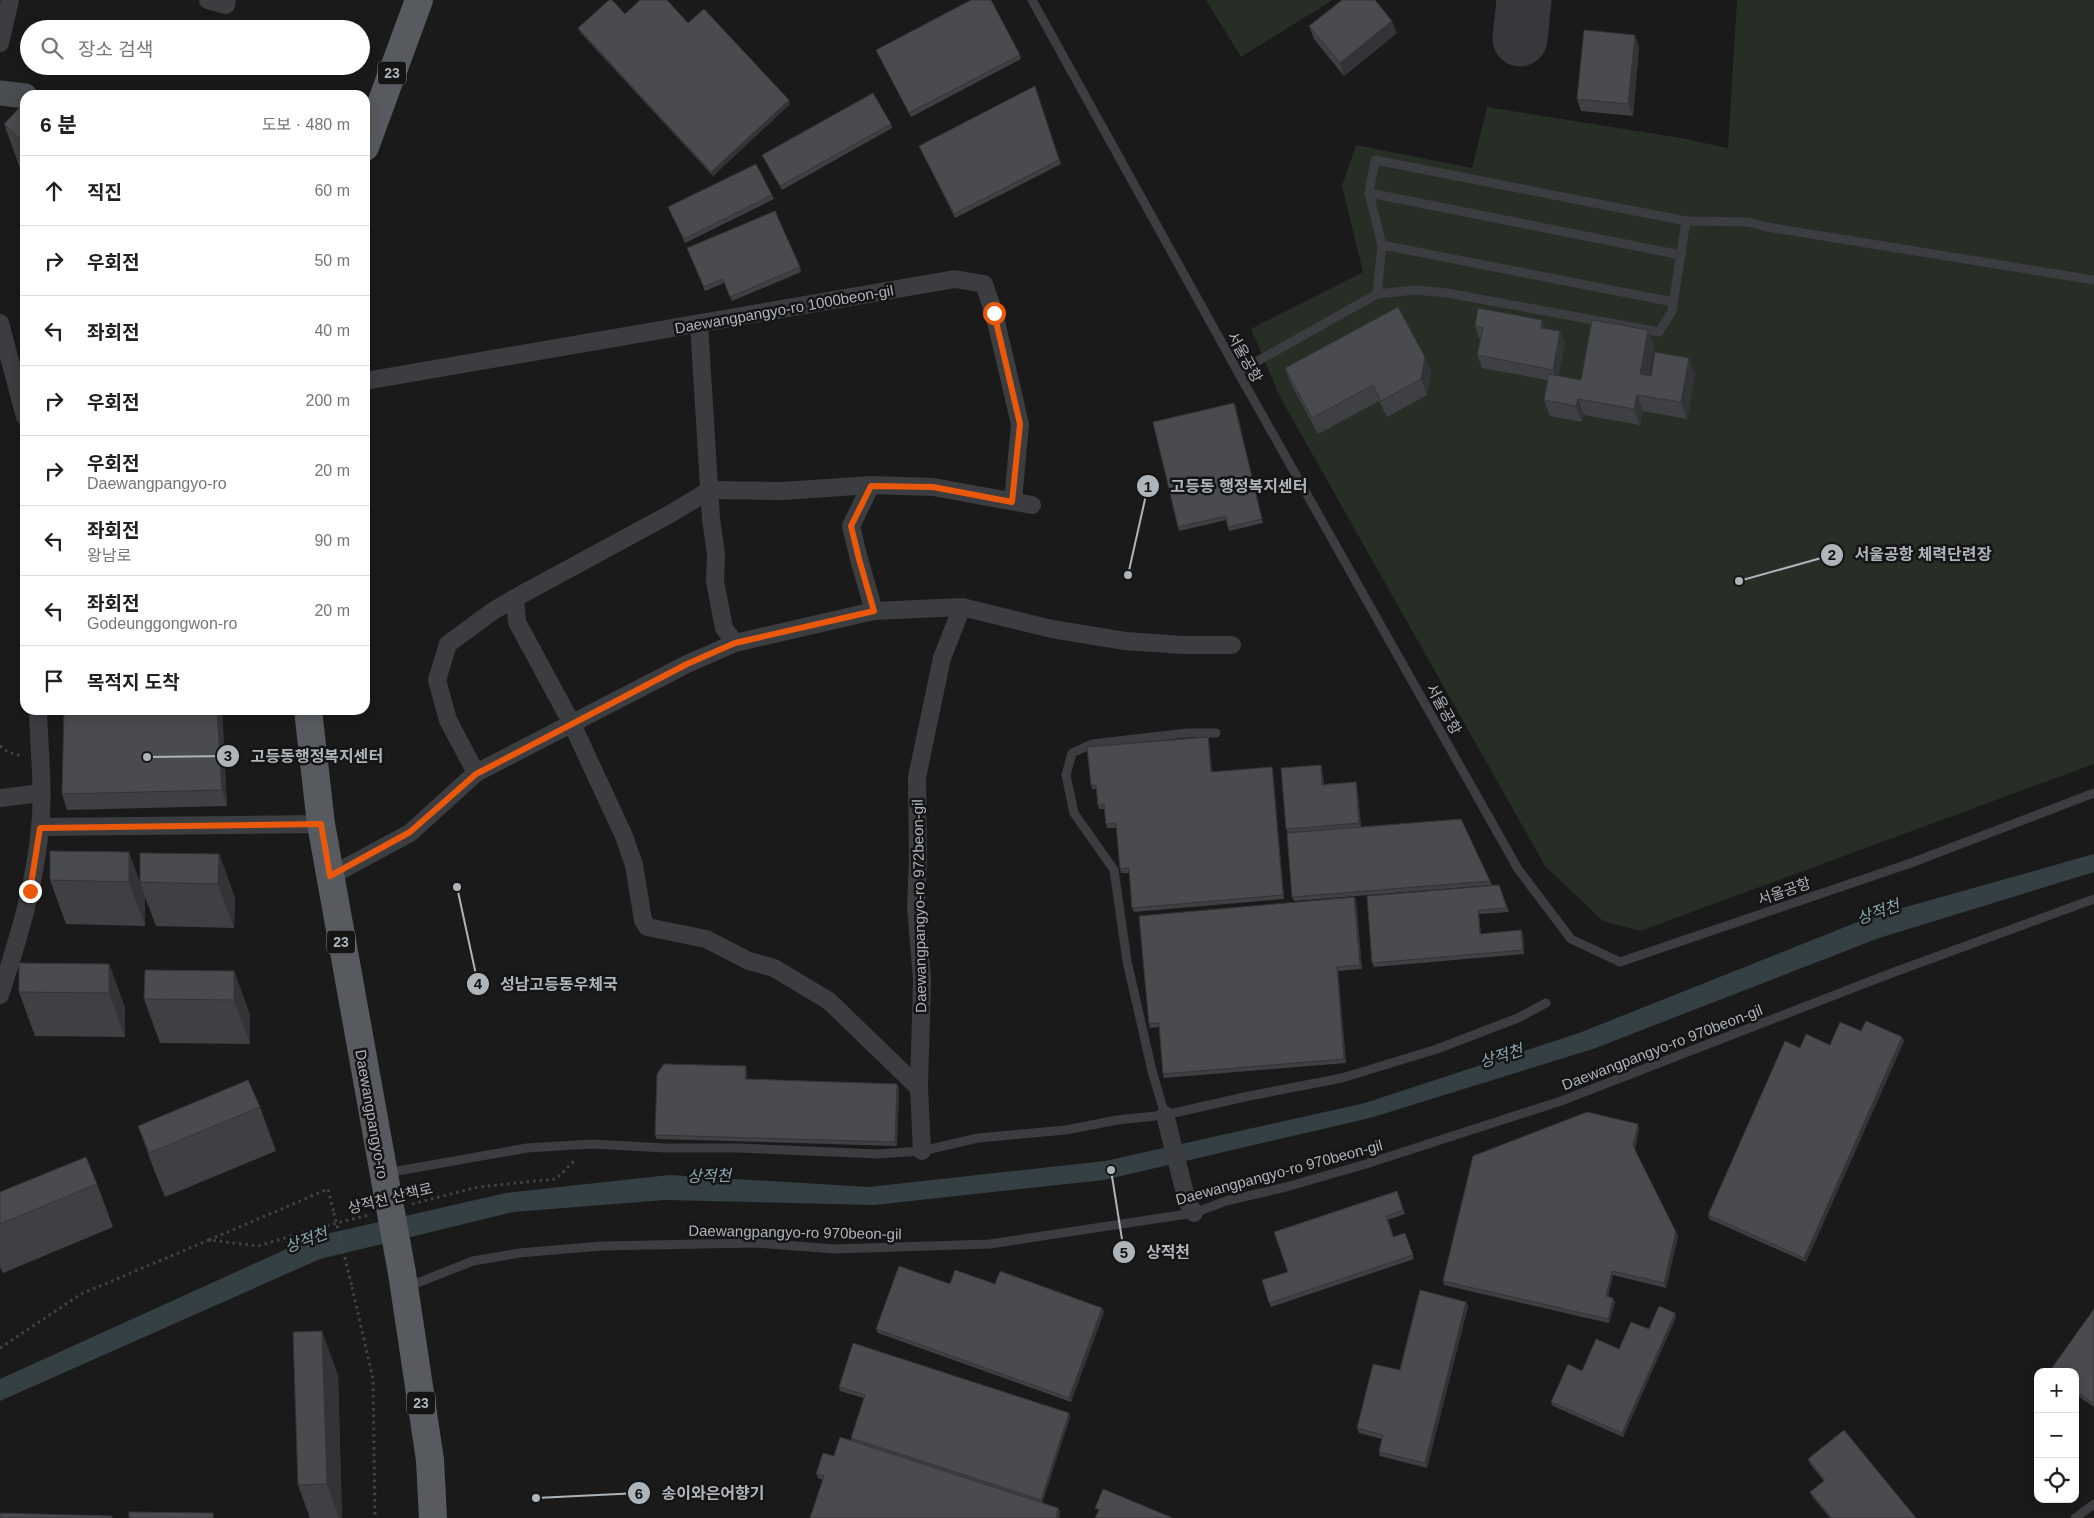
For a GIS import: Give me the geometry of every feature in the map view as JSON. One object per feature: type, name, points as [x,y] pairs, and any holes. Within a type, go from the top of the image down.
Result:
[{"type":"main road","name":"23","points":[[370,133],[419,0]]},
{"type":"main road","name":"Daewangpangyo-ro","points":[[309,715],[321,824],[403,1280],[430,1460],[433,1518]]},
{"type":"street","points":[[0,43],[10,0]]},
{"type":"street","points":[[208,0],[226,5],[227,0]]},
{"type":"street","points":[[0,92],[20,95]]},
{"type":"street","name":"Daewangpangyo-ro 1000beon-gil","points":[[370,380],[955,279],[984,284],[994,313],[1020,424],[1012,502]]},
{"type":"street","points":[[0,323],[20,398]]},
{"type":"street","points":[[699,324],[711,519],[716,554],[715,581],[724,628],[735,643]]},
{"type":"street","points":[[871,486],[851,526],[874,611]]},
{"type":"street","points":[[476,774],[448,720],[437,680],[448,644],[514,598],[670,514],[710,490],[782,491],[871,486],[933,487],[1032,505]]},
{"type":"street","points":[[514,598],[517,622],[572,724],[624,836],[634,866],[643,920],[647,927],[706,939],[725,950],[749,961],[774,968],[791,978],[829,1001],[919,1088]]},
{"type":"street","points":[[330,876],[410,832],[476,774],[687,664],[735,643],[874,611],[962,607],[1052,629],[1125,641],[1183,645],[1232,645]]},
{"type":"street","name":"Daewangpangyo-ro 972beon-gil","points":[[922,1151],[919,1088],[922,979],[916,907],[918,861],[917,777],[942,658],[962,607]]},
{"type":"street","points":[[0,994],[16,946],[30,891],[40,828],[41,794],[38,715]]},
{"type":"street","points":[[0,798],[41,794]]},
{"type":"street","points":[[40,828],[321,824]]},
{"type":"street","points":[[1167,1120],[1191,1207]]},
{"type":"lane","name":"서울공항","points":[[1032,0],[1238,372],[1518,868],[1571,939],[1620,962],[1911,863],[2094,793]]},
{"type":"lane","points":[[1376,294],[1382,245],[1370,193],[1375,160],[1686,221],[1748,222],[1767,227],[2094,280]]},
{"type":"lane","points":[[1370,193],[1681,254]]},
{"type":"lane","points":[[1238,372],[1376,294],[1415,290],[1447,293],[1659,332],[1672,311],[1686,221]]},
{"type":"lane","points":[[1382,245],[1673,302]]},
{"type":"lane","points":[[1167,1120],[1152,1071],[1127,961],[1114,870],[1074,813],[1066,776],[1072,753],[1092,744],[1187,733],[1216,733]]},
{"type":"lane","name":"Daewangpangyo-ro 970beon-gil","points":[[403,1280],[472,1261],[519,1253],[602,1246],[756,1243],[835,1249],[990,1244],[1226,1201],[1286,1187],[1366,1164],[1561,1101],[1889,974],[2094,899]]},
{"type":"lane","points":[[387,1196],[527,1148],[592,1144],[878,1154],[922,1151],[978,1138],[1066,1130],[1117,1120],[1167,1120],[1249,1096],[1342,1078],[1438,1048],[1518,1018],[1546,1003]]},
{"type":"lane","points":[[2075,1518],[2094,1504]]},
{"type":"path","name":"상적천 산책로","points":[[209,1240],[258,1246],[317,1228],[387,1196],[556,1179],[592,1144]]},
{"type":"path","points":[[0,1348],[82,1294],[328,1189],[373,1379],[375,1518]]},
{"type":"shaded area","points":[[1206,0],[1333,0],[1241,57]]},
{"type":"shaded area","points":[[1737,0],[2094,0],[2094,764],[1640,931],[1603,921],[1545,866],[1280,397],[1251,329],[1363,272],[1342,186],[1356,145],[1472,168],[1487,107],[1681,138],[1728,148]]},
{"type":"shaded area","points":[[2094,854],[2094,872],[1879,938],[1593,1049],[1370,1118],[1104,1180],[874,1205],[665,1200],[513,1212],[320,1259],[0,1401],[0,1379],[313,1237],[506,1193],[669,1175],[869,1187],[1105,1161],[1365,1103],[1579,1033],[1870,917]]},
{"type":"building","points":[[609,0],[612,0],[625,14],[640,0],[667,0],[688,23],[704,9],[789,100],[711,172],[578,28]]},
{"type":"building","points":[[971,0],[991,0],[1020,55],[909,113],[876,50]]},
{"type":"building","points":[[1342,0],[1375,0],[1392,21],[1340,63],[1309,26]]},
{"type":"building","points":[[1584,30],[1635,35],[1628,104],[1577,99]]},
{"type":"building","points":[[1035,86],[1059,160],[954,214],[919,146]]},
{"type":"building","points":[[873,93],[891,124],[780,186],[762,155]]},
{"type":"building","points":[[20,107],[20,139],[4,124]]},
{"type":"building","points":[[756,164],[772,195],[684,239],[668,207]]},
{"type":"building","points":[[775,211],[800,267],[730,297],[723,279],[704,287],[687,248]]},
{"type":"building","points":[[1398,307],[1425,357],[1421,379],[1381,401],[1373,385],[1312,418],[1285,368]]},
{"type":"building","points":[[1478,308],[1542,320],[1541,328],[1560,331],[1553,370],[1477,355],[1483,328],[1475,326]]},
{"type":"building","points":[[1592,320],[1648,330],[1640,374],[1651,376],[1655,352],[1689,358],[1681,402],[1637,395],[1634,409],[1578,399],[1576,406],[1544,400],[1549,374],[1581,380]]},
{"type":"building","points":[[1234,403],[1262,519],[1228,527],[1226,516],[1178,527],[1153,422]]},
{"type":"building","points":[[64,715],[217,715],[222,790],[62,794]]},
{"type":"building","points":[[1208,737],[1211,772],[1272,767],[1283,895],[1132,908],[1129,868],[1120,869],[1116,823],[1106,824],[1104,804],[1098,805],[1096,785],[1091,785],[1087,747]]},
{"type":"building","points":[[1321,765],[1322,785],[1356,782],[1359,823],[1286,829],[1281,768]]},
{"type":"building","points":[[1461,819],[1490,881],[1292,897],[1287,833]]},
{"type":"building","points":[[50,851],[129,852],[129,882],[50,880]]},
{"type":"building","points":[[140,853],[219,854],[218,884],[140,882]]},
{"type":"building","points":[[1499,885],[1507,908],[1478,910],[1480,934],[1521,930],[1523,950],[1372,963],[1367,896]]},
{"type":"building","points":[[1354,897],[1360,965],[1337,967],[1344,1059],[1163,1074],[1159,1023],[1149,1024],[1139,916]]},
{"type":"building","points":[[19,963],[109,964],[109,993],[19,992]]},
{"type":"building","points":[[145,970],[234,971],[234,1000],[144,999]]},
{"type":"building","points":[[1866,1021],[1902,1037],[1804,1258],[1708,1215],[1785,1041],[1800,1048],[1806,1034],[1830,1045],[1840,1022],[1861,1031]]},
{"type":"building","points":[[664,1064],[746,1066],[745,1079],[897,1084],[895,1142],[655,1135],[657,1074]]},
{"type":"building","points":[[248,1080],[260,1107],[149,1153],[138,1126]]},
{"type":"building","points":[[1587,1112],[1638,1124],[1633,1146],[1676,1232],[1664,1283],[1612,1271],[1606,1296],[1613,1298],[1608,1319],[1443,1281],[1473,1156]]},
{"type":"building","points":[[86,1157],[97,1184],[0,1224],[0,1192]]},
{"type":"building","points":[[1397,1191],[1403,1210],[1386,1216],[1393,1237],[1405,1233],[1413,1255],[1269,1303],[1262,1280],[1288,1272],[1274,1232]]},
{"type":"building","points":[[899,1266],[950,1284],[955,1270],[995,1284],[1000,1271],[1102,1308],[1069,1398],[876,1329]]},
{"type":"building","points":[[1420,1290],[1466,1302],[1425,1463],[1379,1452],[1383,1435],[1357,1428],[1373,1364],[1400,1370]]},
{"type":"building","points":[[1659,1306],[1675,1313],[1622,1433],[1551,1402],[1568,1364],[1582,1371],[1596,1339],[1619,1349],[1631,1322],[1649,1329]]},
{"type":"building","points":[[2094,1309],[2094,1404],[2079,1394],[2079,1368],[2052,1368]]},
{"type":"building","points":[[322,1331],[327,1484],[298,1485],[293,1332]]},
{"type":"building","points":[[853,1343],[1069,1413],[1041,1500],[851,1438],[865,1395],[839,1387]]},
{"type":"building","points":[[1844,1430],[1916,1518],[1832,1518],[1810,1492],[1825,1480],[1808,1459]]},
{"type":"building","points":[[840,1437],[1058,1508],[1056,1518],[810,1518],[824,1476],[816,1474],[823,1453],[834,1456]]},
{"type":"building","points":[[1103,1489],[1173,1518],[1095,1518],[1099,1510],[1095,1508]]},
{"type":"building","points":[[129,1512],[213,1513],[213,1518],[129,1518]]},
{"type":"building","points":[[0,1513],[112,1516],[112,1518],[0,1518]]},
{"type":"taxiway","points":[[1520,39],[1524,0]]},
{"type":"place","name":"고등동 행정복지센터","points":[[1128,575]]},
{"type":"place","name":"서울공항 체력단련장","points":[[1739,581]]},
{"type":"place","name":"고등동행정복지센터","points":[[147,757]]},
{"type":"place","name":"성남고등동우체국","points":[[457,887]]},
{"type":"place","name":"상적천","points":[[1111,1170]]},
{"type":"place","name":"송이와은어향기","points":[[536,1498]]},
{"type":"route","points":[[30,891],[40,828],[321,824],[330,876],[410,832],[476,774],[687,664],[735,643],[874,611],[851,526],[871,486],[933,487],[1012,502],[1020,424],[994,313]]}]
